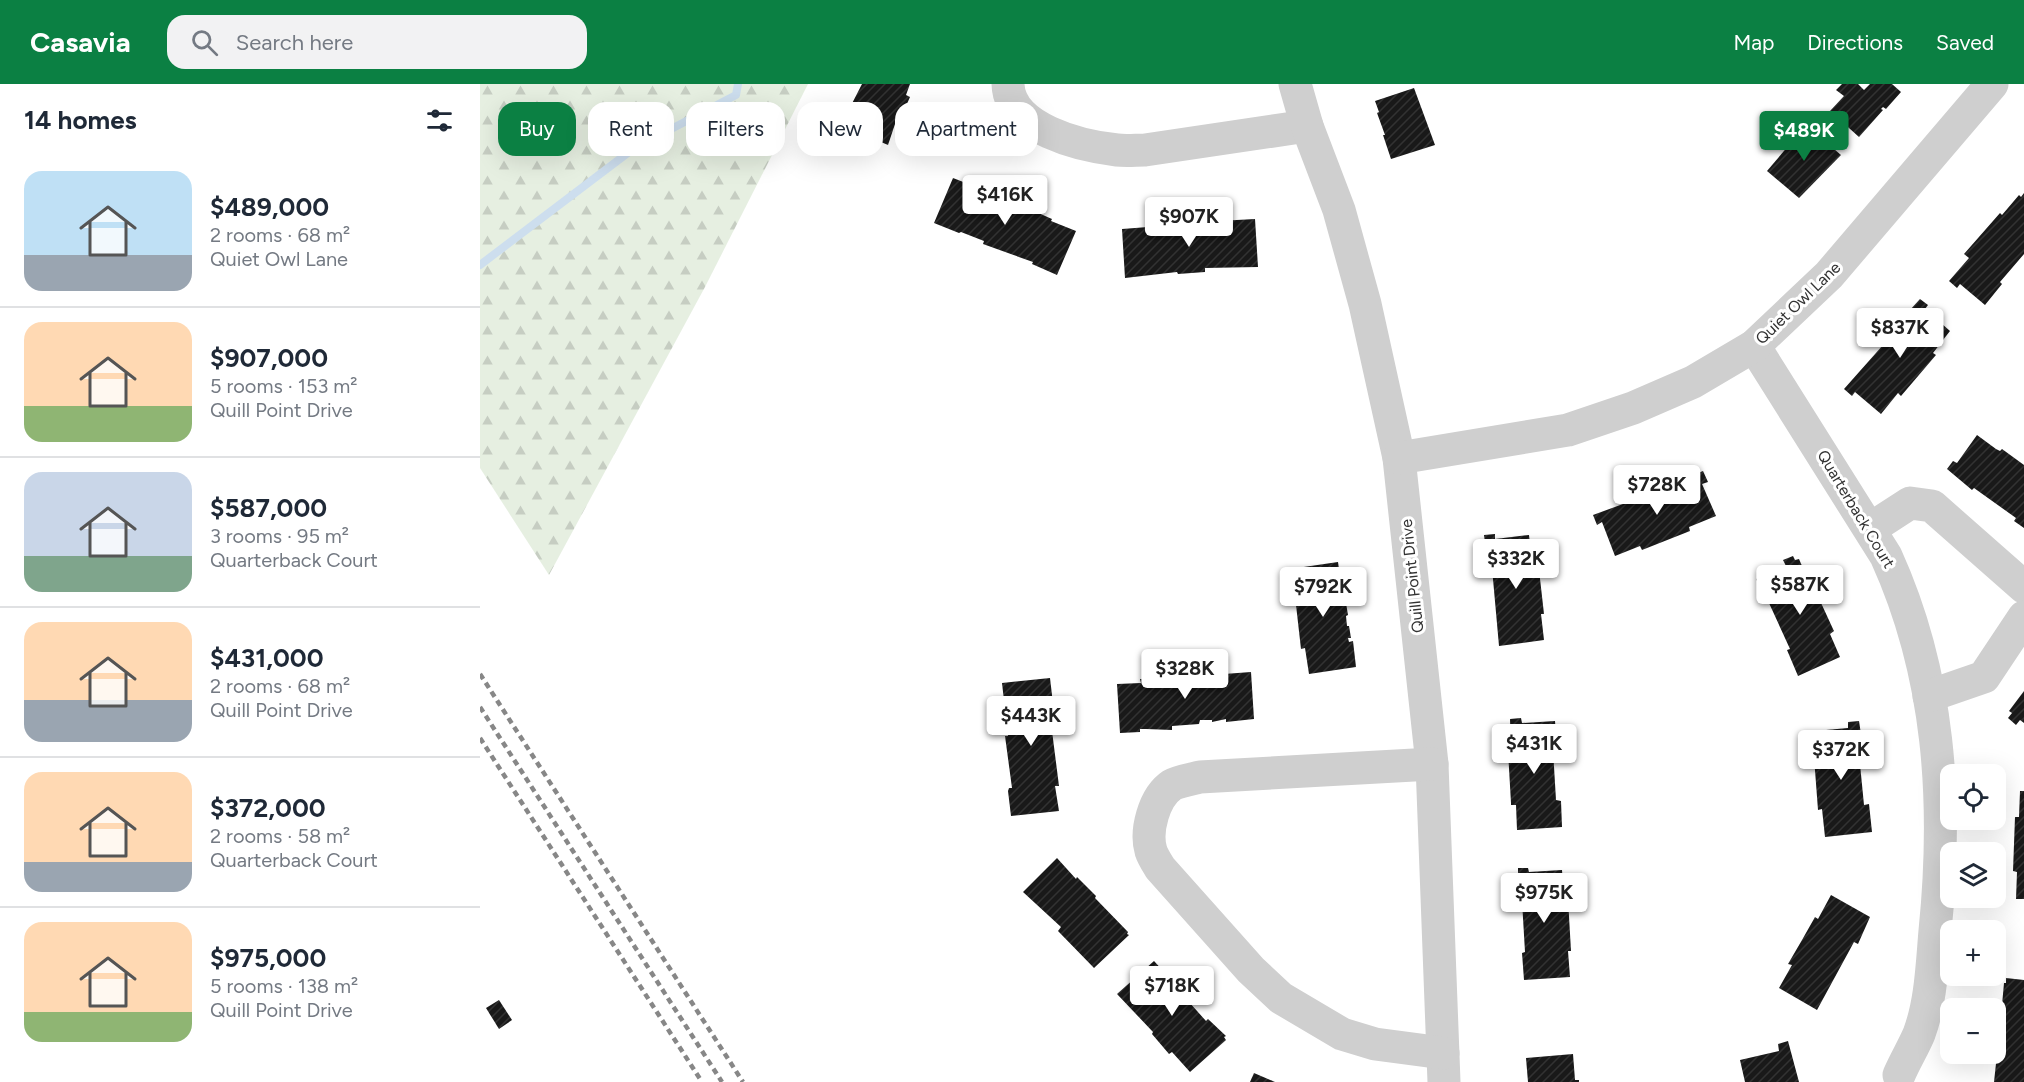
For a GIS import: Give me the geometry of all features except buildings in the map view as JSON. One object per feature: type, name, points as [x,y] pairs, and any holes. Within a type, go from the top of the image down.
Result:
[{"type":"street","points":[[1008,84],[1009,92],[1017,108],[1035,125],[1058,136],[1119,151],[1145,150],[1307,126]]},
{"type":"street","name":"Quill Point Drive","points":[[1294,84],[1307,126],[1339,210],[1365,304],[1399,458],[1432,764],[1444,1067]]},
{"type":"street","name":"Quiet Owl Lane","points":[[1399,458],[1568,430],[1633,408],[1693,382],[1754,346],[1829,275],[1992,84]]},
{"type":"street","name":"Quarterback Court","points":[[1754,346],[1887,556],[1902,590],[1921,652],[1936,730],[1941,794],[1939,896],[1926,1009],[1918,1035],[1899,1075]]},
{"type":"street","points":[[1870,529],[1910,503],[1932,506],[2024,587]]},
{"type":"street","points":[[1929,696],[1984,677],[2024,617]]},
{"type":"street","points":[[1432,764],[1200,777],[1172,785],[1161,798],[1153,815],[1149,834],[1151,851],[1160,868],[1251,970],[1281,998],[1342,1034],[1444,1067]]},
{"type":"green space","points":[[480,84],[808,84],[785,129],[785,102],[686,102],[686,156],[771,156],[705,287],[549,575],[480,468]]},
{"type":"waterway","points":[[480,265],[633,149],[736,95],[738,84]]},
{"type":"railway","points":[[480,674],[743,1082]]},
{"type":"railway","points":[[480,707],[722,1082]]},
{"type":"railway","points":[[480,738],[702,1082]]}]
